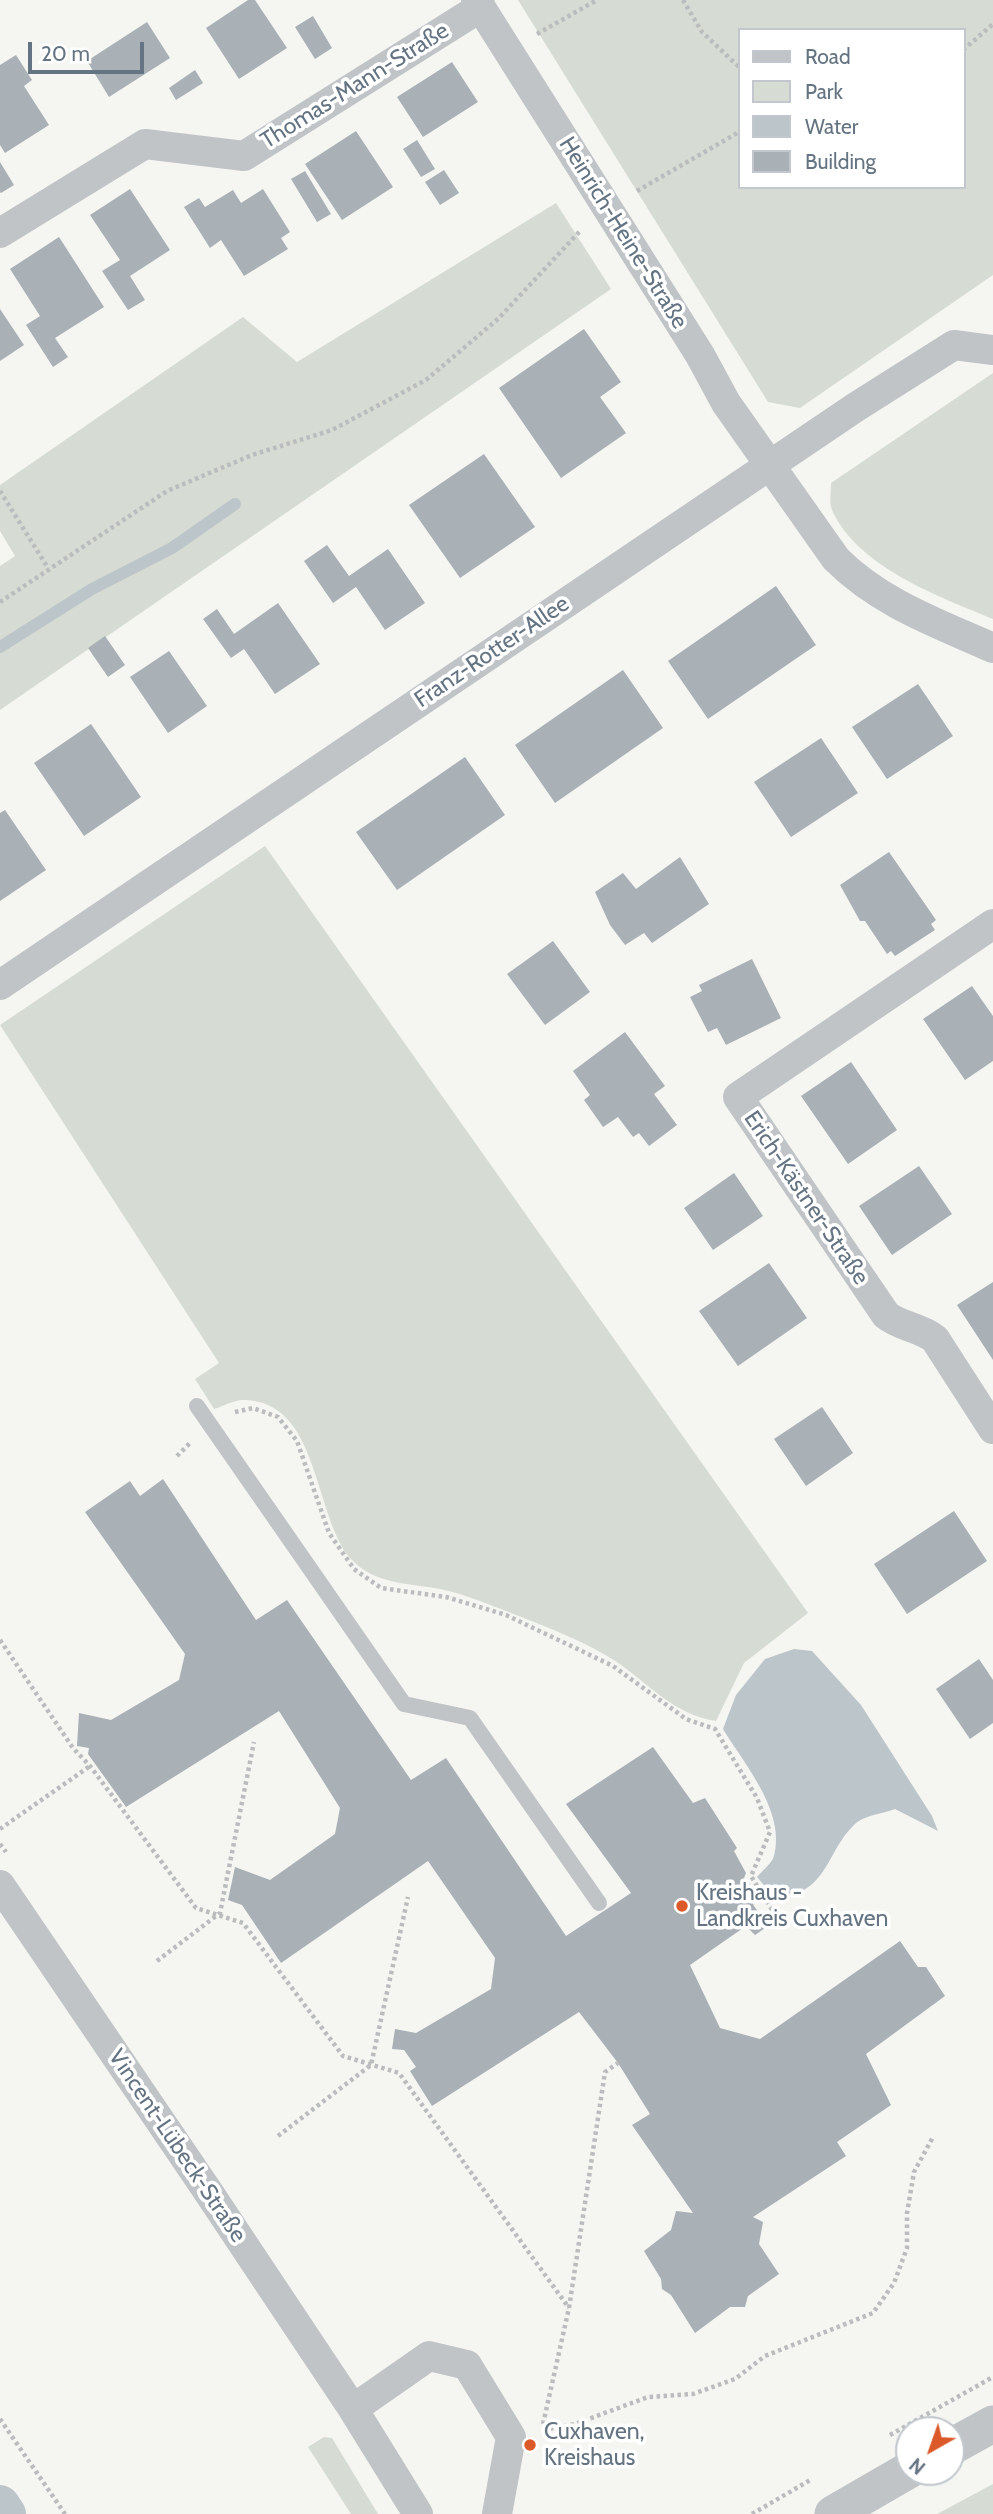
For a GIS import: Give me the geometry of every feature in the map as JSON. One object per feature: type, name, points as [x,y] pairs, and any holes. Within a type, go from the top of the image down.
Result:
[{"type":"street","name":"Heinrich-Heine-Straße","points":[[478,4],[700,355],[726,402],[836,559],[853,576],[893,603],[993,648]]},
{"type":"street","name":"Thomas-Mann-Straße","points":[[0,233],[145,144],[244,156],[478,4]]},
{"type":"street","name":"Franz-Rotter-Allee","points":[[0,985],[954,345],[993,350]]},
{"type":"street","name":"Erich-Kästner-Straße","points":[[993,924],[738,1097],[886,1315],[894,1322],[923,1329],[935,1339],[993,1429]]},
{"type":"street","name":"Vincent-Lübeck-Straße","points":[[0,1885],[353,2409],[418,2514]]},
{"type":"street","points":[[353,2409],[429,2356],[467,2365],[511,2437],[497,2514]]},
{"type":"street","points":[[965,2439],[993,2424]]},
{"type":"street","points":[[833,2514],[895,2478]]},
{"type":"lane","points":[[197,1406],[404,1704],[470,1718],[599,1903]]},
{"type":"path","points":[[508,51],[597,0]]},
{"type":"path","points":[[683,0],[702,32],[738,66]]},
{"type":"path","points":[[965,48],[993,24]]},
{"type":"path","points":[[0,603],[144,504],[190,479],[251,455],[332,430],[426,380],[498,319],[579,230],[671,170],[738,133]]},
{"type":"path","points":[[0,491],[48,568]]},
{"type":"path","points":[[211,1427],[231,1412],[253,1408],[278,1417],[297,1441],[329,1533],[354,1569],[381,1588],[446,1597],[506,1615],[612,1666],[686,1719],[715,1729],[757,1798],[770,1832],[751,1876],[781,1924]]},
{"type":"path","points":[[0,1640],[73,1748],[90,1766],[196,1908],[220,1913],[243,1923],[343,2056],[399,2073],[569,2308]]},
{"type":"path","points":[[157,1961],[220,1913],[254,1742]]},
{"type":"path","points":[[0,1829],[90,1766]]},
{"type":"path","points":[[278,2136],[371,2066],[408,1897]]},
{"type":"path","points":[[539,2442],[569,2308],[605,2072],[618,2063]]},
{"type":"path","points":[[542,2430],[575,2424],[648,2397],[704,2390],[735,2379],[765,2356],[873,2313],[894,2283],[907,2248],[907,2213],[914,2172],[933,2137]]},
{"type":"path","points":[[0,2419],[65,2514]]},
{"type":"green space","points":[[518,0],[993,0],[993,275],[800,408],[768,402]]},
{"type":"green space","points":[[556,203],[611,289],[0,710],[0,566],[15,556],[0,531],[0,485],[243,317],[297,362]]},
{"type":"green space","points":[[993,373],[993,619],[925,590],[880,564],[860,548],[844,530],[832,510],[830,500],[831,483]]},
{"type":"green space","points":[[265,846],[808,1613],[744,1663],[716,1721],[701,1718],[675,1706],[617,1662],[565,1635],[458,1594],[382,1578],[360,1568],[339,1540],[312,1464],[288,1420],[270,1406],[245,1400],[214,1409],[195,1379],[219,1363],[0,1025]]},
{"type":"green space","points":[[324,2437],[332,2438],[378,2514],[351,2514],[308,2447]]},
{"type":"green space","points":[[993,2484],[993,2514],[937,2514]]},
{"type":"water","points":[[794,1649],[812,1651],[861,1705],[932,1816],[938,1831],[895,1809],[863,1819],[845,1835],[824,1870],[806,1889],[793,1895],[775,1898],[757,1877],[774,1856],[776,1839],[769,1806],[752,1773],[723,1729],[736,1695],[765,1659]]},
{"type":"building","points":[[248,0],[255,0],[287,48],[239,79],[206,28]]},
{"type":"building","points":[[313,16],[332,48],[315,59],[295,27]]},
{"type":"building","points":[[147,22],[170,58],[109,97],[87,61]]},
{"type":"building","points":[[16,55],[32,80],[24,86],[49,125],[5,153],[0,145],[0,65]]},
{"type":"building","points":[[452,62],[478,102],[423,137],[397,97]]},
{"type":"building","points":[[195,70],[203,83],[176,100],[169,88]]},
{"type":"building","points":[[356,131],[393,187],[342,220],[305,164]]},
{"type":"building","points":[[417,140],[435,169],[421,177],[403,149]]},
{"type":"building","points":[[0,162],[14,185],[1,193],[0,192]]},
{"type":"building","points":[[444,170],[459,193],[440,205],[425,182]]},
{"type":"building","points":[[305,171],[331,214],[317,222],[291,179]]},
{"type":"building","points":[[130,189],[170,250],[130,276],[145,300],[128,310],[102,271],[120,260],[90,215]]},
{"type":"building","points":[[263,189],[290,232],[281,238],[288,249],[244,276],[221,240],[210,248],[184,207],[199,198],[205,207],[233,190],[241,203]]},
{"type":"building","points":[[59,237],[104,307],[55,338],[68,357],[53,367],[26,325],[40,316],[10,269]]},
{"type":"building","points":[[0,309],[24,345],[0,361]]},
{"type":"building","points":[[584,329],[621,382],[600,397],[626,433],[561,478],[499,388]]},
{"type":"building","points":[[484,454],[535,527],[460,578],[409,505]]},
{"type":"building","points":[[327,545],[349,576],[388,549],[425,603],[385,630],[356,587],[333,603],[304,561]]},
{"type":"building","points":[[776,586],[816,645],[708,719],[668,661]]},
{"type":"building","points":[[278,603],[320,664],[275,694],[244,649],[231,658],[203,619],[217,609],[234,634]]},
{"type":"building","points":[[105,636],[125,665],[108,677],[88,648]]},
{"type":"building","points":[[169,651],[207,706],[168,733],[130,677]]},
{"type":"building","points":[[623,670],[663,728],[555,803],[515,745]]},
{"type":"building","points":[[918,684],[953,736],[887,779],[852,727]]},
{"type":"building","points":[[91,724],[141,797],[84,836],[34,763]]},
{"type":"building","points":[[821,738],[858,793],[791,837],[754,782]]},
{"type":"building","points":[[465,757],[505,815],[397,890],[356,832]]},
{"type":"building","points":[[5,810],[46,870],[0,901],[0,813]]},
{"type":"building","points":[[889,852],[936,920],[931,924],[935,930],[895,956],[891,951],[887,954],[865,921],[860,921],[840,885]]},
{"type":"building","points":[[680,857],[709,904],[652,943],[644,933],[625,945],[610,925],[595,892],[623,873],[636,889]]},
{"type":"building","points":[[553,941],[590,992],[545,1025],[507,974]]},
{"type":"building","points":[[752,959],[781,1018],[726,1045],[717,1028],[708,1032],[690,997],[702,991],[699,985]]},
{"type":"building","points":[[972,986],[993,1016],[993,1061],[965,1080],[923,1019]]},
{"type":"building","points":[[625,1032],[665,1086],[654,1094],[677,1125],[649,1146],[639,1133],[633,1137],[618,1117],[603,1127],[584,1100],[590,1095],[573,1071]]},
{"type":"building","points":[[851,1062],[897,1130],[848,1164],[801,1096]]},
{"type":"building","points":[[919,1166],[952,1214],[892,1255],[859,1206]]},
{"type":"building","points":[[734,1173],[763,1216],[713,1250],[684,1208]]},
{"type":"building","points":[[769,1263],[807,1318],[738,1366],[699,1311]]},
{"type":"building","points":[[993,1282],[993,1360],[957,1305]]},
{"type":"building","points":[[822,1407],[853,1453],[806,1486],[774,1439]]},
{"type":"building","name":"Kreishaus - Landkreis Cuxhaven","points":[[163,1479],[256,1620],[287,1600],[411,1780],[446,1758],[566,1936],[631,1893],[566,1804],[653,1747],[693,1803],[705,1798],[737,1848],[734,1851],[746,1873],[744,1878],[755,1890],[749,1895],[768,1926],[755,1935],[746,1926],[690,1965],[720,2028],[760,2039],[900,1941],[918,1967],[926,1967],[945,1996],[866,2054],[891,2105],[837,2142],[846,2156],[753,2217],[763,2222],[759,2244],[779,2274],[748,2296],[745,2307],[730,2307],[695,2333],[671,2295],[662,2289],[661,2279],[644,2251],[671,2230],[676,2211],[693,2213],[632,2125],[650,2114],[618,2063],[579,2012],[432,2106],[410,2071],[416,2067],[404,2050],[392,2049],[395,2029],[416,2033],[491,1989],[495,1958],[428,1861],[281,1963],[242,1905],[228,1900],[235,1867],[270,1880],[335,1834],[340,1808],[279,1711],[126,1807],[88,1754],[89,1748],[77,1746],[79,1713],[111,1720],[179,1680],[185,1654],[85,1512],[130,1481],[140,1496]]},
{"type":"building","points":[[954,1511],[987,1561],[907,1614],[874,1564]]},
{"type":"building","points":[[979,1659],[993,1680],[993,1723],[970,1739],[936,1689]]},
{"type":"waterway","points":[[0,647],[92,589],[172,548],[235,504]]},
{"type":"waterway","points":[[0,2505],[6,2514]]},
{"type":"place","name":"Kreishaus - Landkreis Cuxhaven","points":[[682,1906]]},
{"type":"place","name":"Cuxhaven, Kreishaus","points":[[530,2445]]}]
